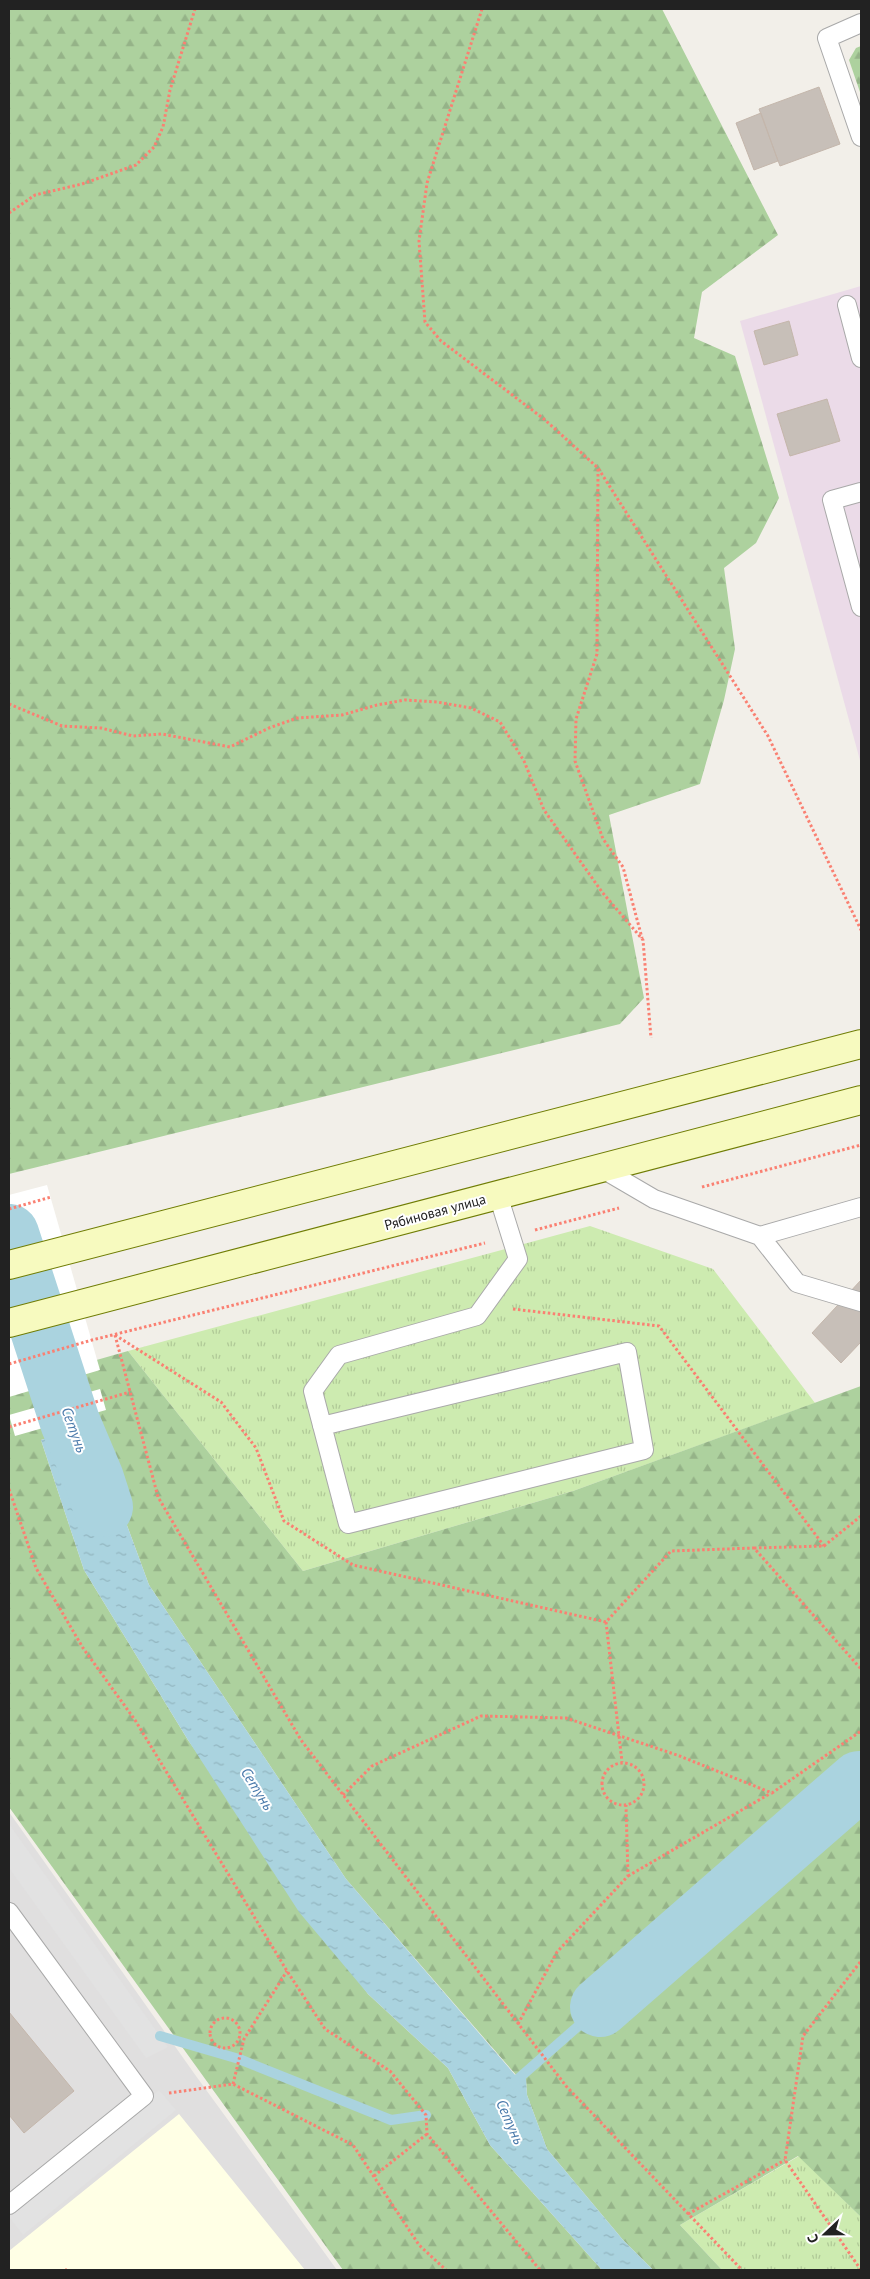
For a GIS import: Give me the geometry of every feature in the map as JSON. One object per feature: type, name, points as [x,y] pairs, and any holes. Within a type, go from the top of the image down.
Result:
[{"type":"main road","points":[[9,1265],[861,1044]]},
{"type":"main road","name":"Рябиновая улица","points":[[9,1323],[861,1100]]},
{"type":"lane","points":[[861,23],[827,38],[861,138]]},
{"type":"lane","points":[[847,305],[861,358]]},
{"type":"lane","points":[[861,492],[832,500],[861,607]]},
{"type":"lane","points":[[601,1168],[654,1199],[760,1236],[798,1283],[861,1302]]},
{"type":"lane","points":[[322,1426],[627,1352],[644,1450],[348,1524],[322,1426],[313,1391],[339,1355],[477,1316],[518,1259],[498,1195]]},
{"type":"lane","points":[[760,1236],[861,1207]]},
{"type":"lane","points":[[9,1912],[144,2096],[9,2205]]},
{"type":"path","points":[[9,213],[35,194],[82,184],[136,165],[154,147],[163,127],[176,66],[195,9]]},
{"type":"path","points":[[482,9],[427,183],[420,241],[425,322],[441,341],[544,419],[598,468],[768,736],[861,930]]},
{"type":"path","points":[[598,468],[597,654],[576,719],[575,761],[603,839],[623,867],[643,940],[651,1038]]},
{"type":"path","points":[[9,704],[62,726],[101,728],[133,736],[162,734],[230,747],[269,728],[297,718],[342,714],[406,700],[437,702],[471,708],[500,722],[524,761],[544,810],[602,892],[643,940]]},
{"type":"path","points":[[701,1187],[861,1146]]},
{"type":"path","points":[[9,1209],[51,1197]]},
{"type":"path","points":[[9,1364],[92,1340],[511,1237],[654,1199]]},
{"type":"path","points":[[485,1305],[659,1326],[824,1546]]},
{"type":"path","points":[[115,1335],[158,1497],[301,1740],[566,2086],[742,2270]]},
{"type":"path","points":[[115,1335],[221,1402],[256,1448],[284,1521],[353,1565],[606,1622]]},
{"type":"path","points":[[11,1427],[130,1392]]},
{"type":"path","points":[[9,1490],[36,1568],[83,1648],[135,1720],[286,1971],[325,2029],[390,2071],[426,2115],[427,2134],[540,2270]]},
{"type":"path","points":[[622,1762],[606,1622],[671,1551],[824,1546],[861,1516]]},
{"type":"path","points":[[754,1548],[861,1669]]},
{"type":"path","points":[[342,1795],[372,1766],[480,1716],[566,1718],[677,1756],[772,1793]]},
{"type":"path","points":[[518,2024],[557,1952],[628,1876],[772,1793],[861,1731]]},
{"type":"path","points":[[622,1762],[636,1766],[642,1772],[645,1786],[639,1799],[626,1805],[619,1805],[607,1798],[602,1785],[605,1772],[610,1767],[622,1762]]},
{"type":"path","points":[[626,1805],[628,1876]]},
{"type":"path","points":[[859,2270],[785,2160],[803,2036],[861,1960]]},
{"type":"path","points":[[233,2084],[244,2039],[286,1971]]},
{"type":"path","points":[[223,2017],[234,2020],[240,2028],[239,2038],[232,2046],[222,2048],[213,2042],[210,2032],[214,2022],[223,2017]]},
{"type":"path","points":[[239,2038],[244,2039]]},
{"type":"path","points":[[144,2096],[233,2084],[353,2145],[419,2245],[446,2270]]},
{"type":"path","points":[[374,2176],[427,2134]]},
{"type":"path","points":[[688,2214],[785,2160]]},
{"type":"shaded area","points":[[861,286],[861,764],[740,321]]},
{"type":"shaded area","points":[[9,1812],[196,2076],[337,2270],[9,2270]]},
{"type":"shaded area","points":[[9,1824],[168,2047],[146,2058],[9,1868]]},
{"type":"shaded area","points":[[159,2090],[176,2110],[23,2235],[9,2217],[9,2212]]},
{"type":"shaded area","points":[[179,2114],[305,2270],[9,2270],[9,2251]]},
{"type":"green space","points":[[9,9],[662,9],[778,235],[702,292],[694,338],[735,356],[779,498],[756,543],[724,568],[735,649],[724,700],[700,784],[609,815],[644,998],[620,1024],[9,1174]]},
{"type":"green space","points":[[861,46],[861,95],[849,60],[856,48]]},
{"type":"green space","points":[[590,1226],[713,1269],[815,1403],[573,1491],[303,1571],[128,1351]]},
{"type":"green space","points":[[128,1351],[303,1571],[573,1491],[861,1386],[861,2217],[798,2156],[680,2225],[722,2270],[653,2270],[623,2240],[547,2149],[527,2095],[526,2079],[517,2076],[346,1879],[149,1585],[90,1425],[41,1440],[84,1570],[188,1740],[368,1994],[448,2068],[490,2145],[602,2270],[343,2270],[9,1807],[9,1385]]},
{"type":"green space","points":[[799,2156],[861,2217],[861,2270],[722,2270],[680,2225]]},
{"type":"water","points":[[90,1425],[149,1585],[346,1879],[516,2076],[526,2079],[527,2095],[547,2149],[623,2240],[653,2270],[602,2270],[490,2145],[448,2068],[368,1994],[299,1912],[188,1740],[84,1570],[41,1440]]},
{"type":"pier","points":[[47,1185],[100,1370],[9,1397],[9,1195]]},
{"type":"pier","points":[[100,1389],[106,1410],[15,1436],[9,1415]]},
{"type":"building","points":[[819,87],[840,144],[780,166],[759,109]]},
{"type":"building","points":[[761,113],[778,161],[754,170],[736,123]]},
{"type":"building","points":[[789,321],[798,355],[764,365],[754,331]]},
{"type":"building","points":[[827,399],[840,441],[790,456],[777,414]]},
{"type":"building","points":[[861,1280],[861,1342],[841,1363],[812,1333]]},
{"type":"building","points":[[9,2012],[74,2091],[24,2133],[9,2115]]},
{"type":"waterway","name":"Сетунь","points":[[9,1234],[70,1422],[94,1479],[103,1507]]},
{"type":"waterway","points":[[600,2007],[859,1781]]},
{"type":"waterway","points":[[510,2086],[600,2007]]},
{"type":"waterway","points":[[160,2036],[239,2059],[391,2120],[426,2115]]}]
